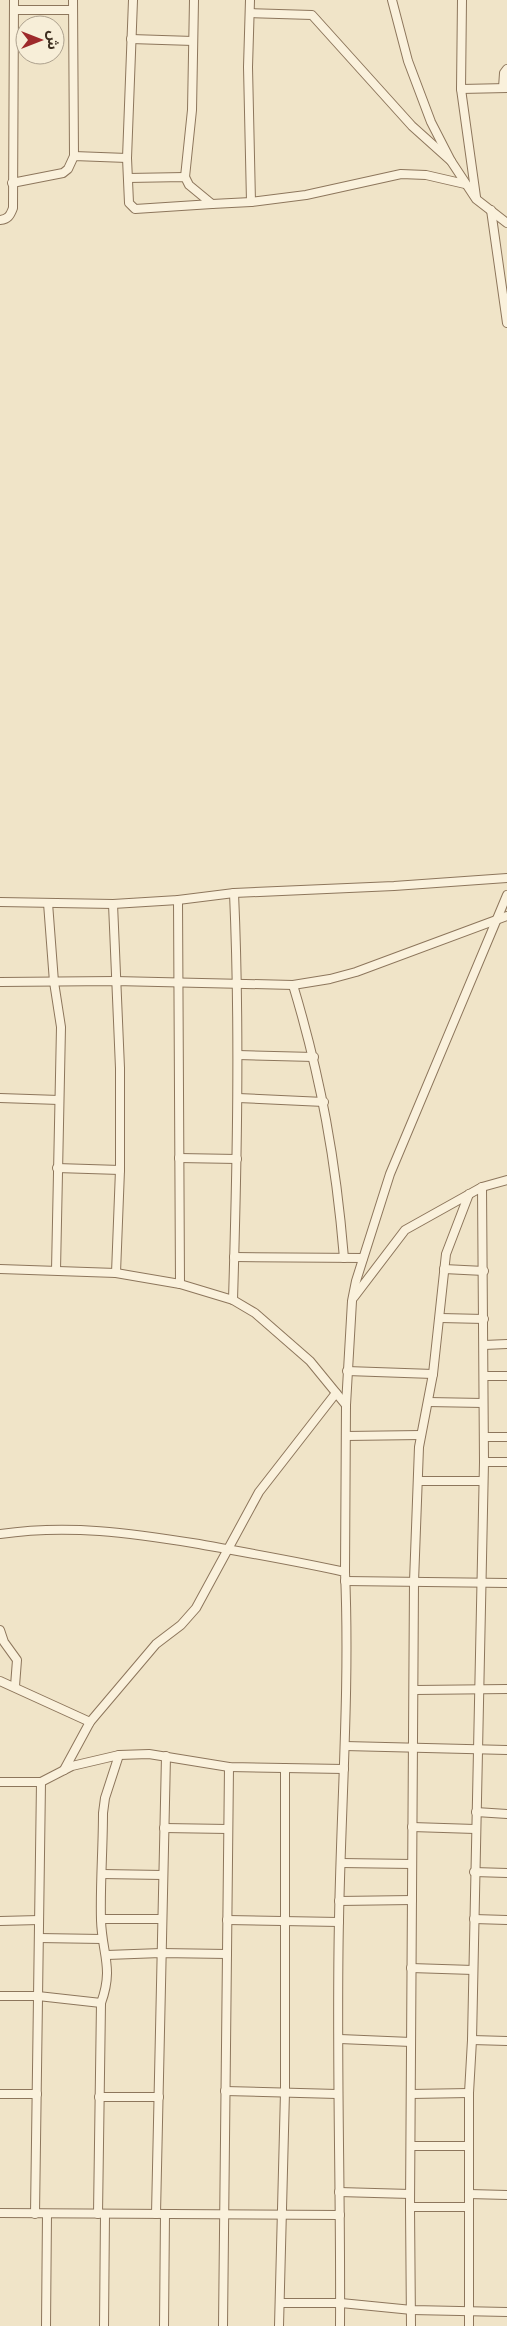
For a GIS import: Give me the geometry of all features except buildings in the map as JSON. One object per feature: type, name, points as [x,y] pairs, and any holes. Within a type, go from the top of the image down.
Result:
[{"type":"street","points":[[0,220],[6,220],[13,208],[14,0]]},
{"type":"street","points":[[12,183],[63,173],[68,169],[74,156],[73,0]]},
{"type":"street","points":[[133,0],[127,158],[129,203],[135,209],[251,202],[306,195],[401,174],[426,175],[465,184]]},
{"type":"street","points":[[194,0],[192,110],[184,177],[189,185],[212,204]]},
{"type":"street","points":[[250,0],[248,68],[251,202]]},
{"type":"street","points":[[392,0],[408,61],[431,122],[465,184],[476,199],[507,223]]},
{"type":"street","points":[[462,0],[461,89],[476,199]]},
{"type":"street","points":[[14,10],[72,10]]},
{"type":"street","points":[[250,13],[312,15],[412,126],[451,160]]},
{"type":"street","points":[[131,39],[193,41]]},
{"type":"street","points":[[461,89],[505,88],[504,73],[507,69]]},
{"type":"street","points":[[74,156],[127,158]]},
{"type":"street","points":[[128,178],[184,177]]},
{"type":"street","points":[[491,210],[507,323]]},
{"type":"street","points":[[0,902],[113,904],[178,900],[234,893],[394,886],[507,878]]},
{"type":"street","points":[[233,1300],[238,1159],[238,984],[234,893]]},
{"type":"street","points":[[340,2326],[337,2094],[340,2039],[339,1901],[345,1746],[346,1405],[352,1301],[363,1258],[390,1174],[507,895]]},
{"type":"street","points":[[178,900],[180,1284]]},
{"type":"street","points":[[48,903],[54,982],[61,1027],[56,1270]]},
{"type":"street","points":[[113,904],[120,1068],[120,1170],[116,1273]]},
{"type":"street","points":[[0,982],[115,981],[178,984],[293,985],[330,979],[356,972],[494,923],[507,916]]},
{"type":"street","points":[[293,985],[314,1057],[332,1144],[344,1258]]},
{"type":"street","points":[[238,1055],[314,1057]]},
{"type":"street","points":[[0,1098],[59,1100]]},
{"type":"street","points":[[238,1098],[324,1102]]},
{"type":"street","points":[[179,1158],[238,1159]]},
{"type":"street","points":[[57,1168],[120,1170]]},
{"type":"street","points":[[352,1301],[405,1230],[469,1194],[507,1180]]},
{"type":"street","points":[[469,2326],[468,2146],[472,2040],[482,1482],[484,1462],[482,1188]]},
{"type":"street","points":[[411,2326],[412,1747],[415,1690],[414,1582],[421,1435],[433,1374],[446,1254],[469,1194]]},
{"type":"street","points":[[234,1257],[363,1258]]},
{"type":"street","points":[[0,1269],[116,1273],[180,1284],[233,1300],[256,1313],[310,1361],[346,1405]]},
{"type":"street","points":[[444,1269],[484,1271]]},
{"type":"street","points":[[440,1318],[484,1319]]},
{"type":"street","points":[[484,1345],[507,1344]]},
{"type":"street","points":[[347,1371],[433,1374]]},
{"type":"street","points":[[484,1376],[507,1376]]},
{"type":"street","points":[[64,1770],[90,1722],[156,1644],[181,1625],[196,1608],[260,1492],[336,1393]]},
{"type":"street","points":[[428,1402],[483,1403]]},
{"type":"street","points":[[346,1436],[421,1435]]},
{"type":"street","points":[[484,1437],[507,1437]]},
{"type":"street","points":[[484,1462],[507,1462]]},
{"type":"street","points":[[419,1481],[482,1482]]},
{"type":"street","points":[[0,1534],[72,1528],[123,1531],[345,1572]]},
{"type":"street","points":[[345,1581],[507,1583]]},
{"type":"street","points":[[0,1630],[4,1642],[17,1660],[15,1686]]},
{"type":"street","points":[[0,1681],[15,1686],[90,1722]]},
{"type":"street","points":[[415,1690],[507,1689]]},
{"type":"street","points":[[345,1746],[507,1750]]},
{"type":"street","points":[[0,1782],[41,1782],[72,1766],[119,1755],[166,1756],[229,1767],[344,1769]]},
{"type":"street","points":[[104,2326],[99,2097],[102,2003],[109,1973],[107,1955],[102,1939],[102,1874],[105,1798],[119,1755]]},
{"type":"street","points":[[156,2214],[166,1756]]},
{"type":"street","points":[[223,2326],[229,1767]]},
{"type":"street","points":[[279,2326],[285,2092],[285,1768]]},
{"type":"street","points":[[35,2214],[41,1782]]},
{"type":"street","points":[[476,1812],[507,1814]]},
{"type":"street","points":[[164,1828],[228,1829]]},
{"type":"street","points":[[412,1828],[475,1829]]},
{"type":"street","points":[[341,1863],[412,1864]]},
{"type":"street","points":[[474,1872],[507,1873]]},
{"type":"street","points":[[102,1874],[163,1876]]},
{"type":"street","points":[[339,1901],[412,1900]]},
{"type":"street","points":[[101,1919],[162,1919]]},
{"type":"street","points":[[474,1919],[507,1920]]},
{"type":"street","points":[[0,1920],[39,1920]]},
{"type":"street","points":[[227,1920],[339,1922]]},
{"type":"street","points":[[39,1938],[102,1939]]},
{"type":"street","points":[[107,1955],[161,1952],[227,1954]]},
{"type":"street","points":[[411,1968],[473,1970]]},
{"type":"street","points":[[0,1996],[38,1996],[102,2003]]},
{"type":"street","points":[[340,2039],[411,2042]]},
{"type":"street","points":[[472,2040],[507,2041]]},
{"type":"street","points":[[226,2091],[337,2094]]},
{"type":"street","points":[[411,2094],[469,2093]]},
{"type":"street","points":[[0,2094],[36,2094]]},
{"type":"street","points":[[99,2097],[158,2097]]},
{"type":"street","points":[[411,2146],[468,2146]]},
{"type":"street","points":[[339,2192],[410,2194]]},
{"type":"street","points":[[468,2194],[507,2195]]},
{"type":"street","points":[[410,2207],[469,2207]]},
{"type":"street","points":[[0,2213],[340,2215]]},
{"type":"street","points":[[46,2326],[47,2214]]},
{"type":"street","points":[[164,2326],[165,2214]]},
{"type":"street","points":[[280,2303],[340,2303],[412,2310],[507,2312]]}]
